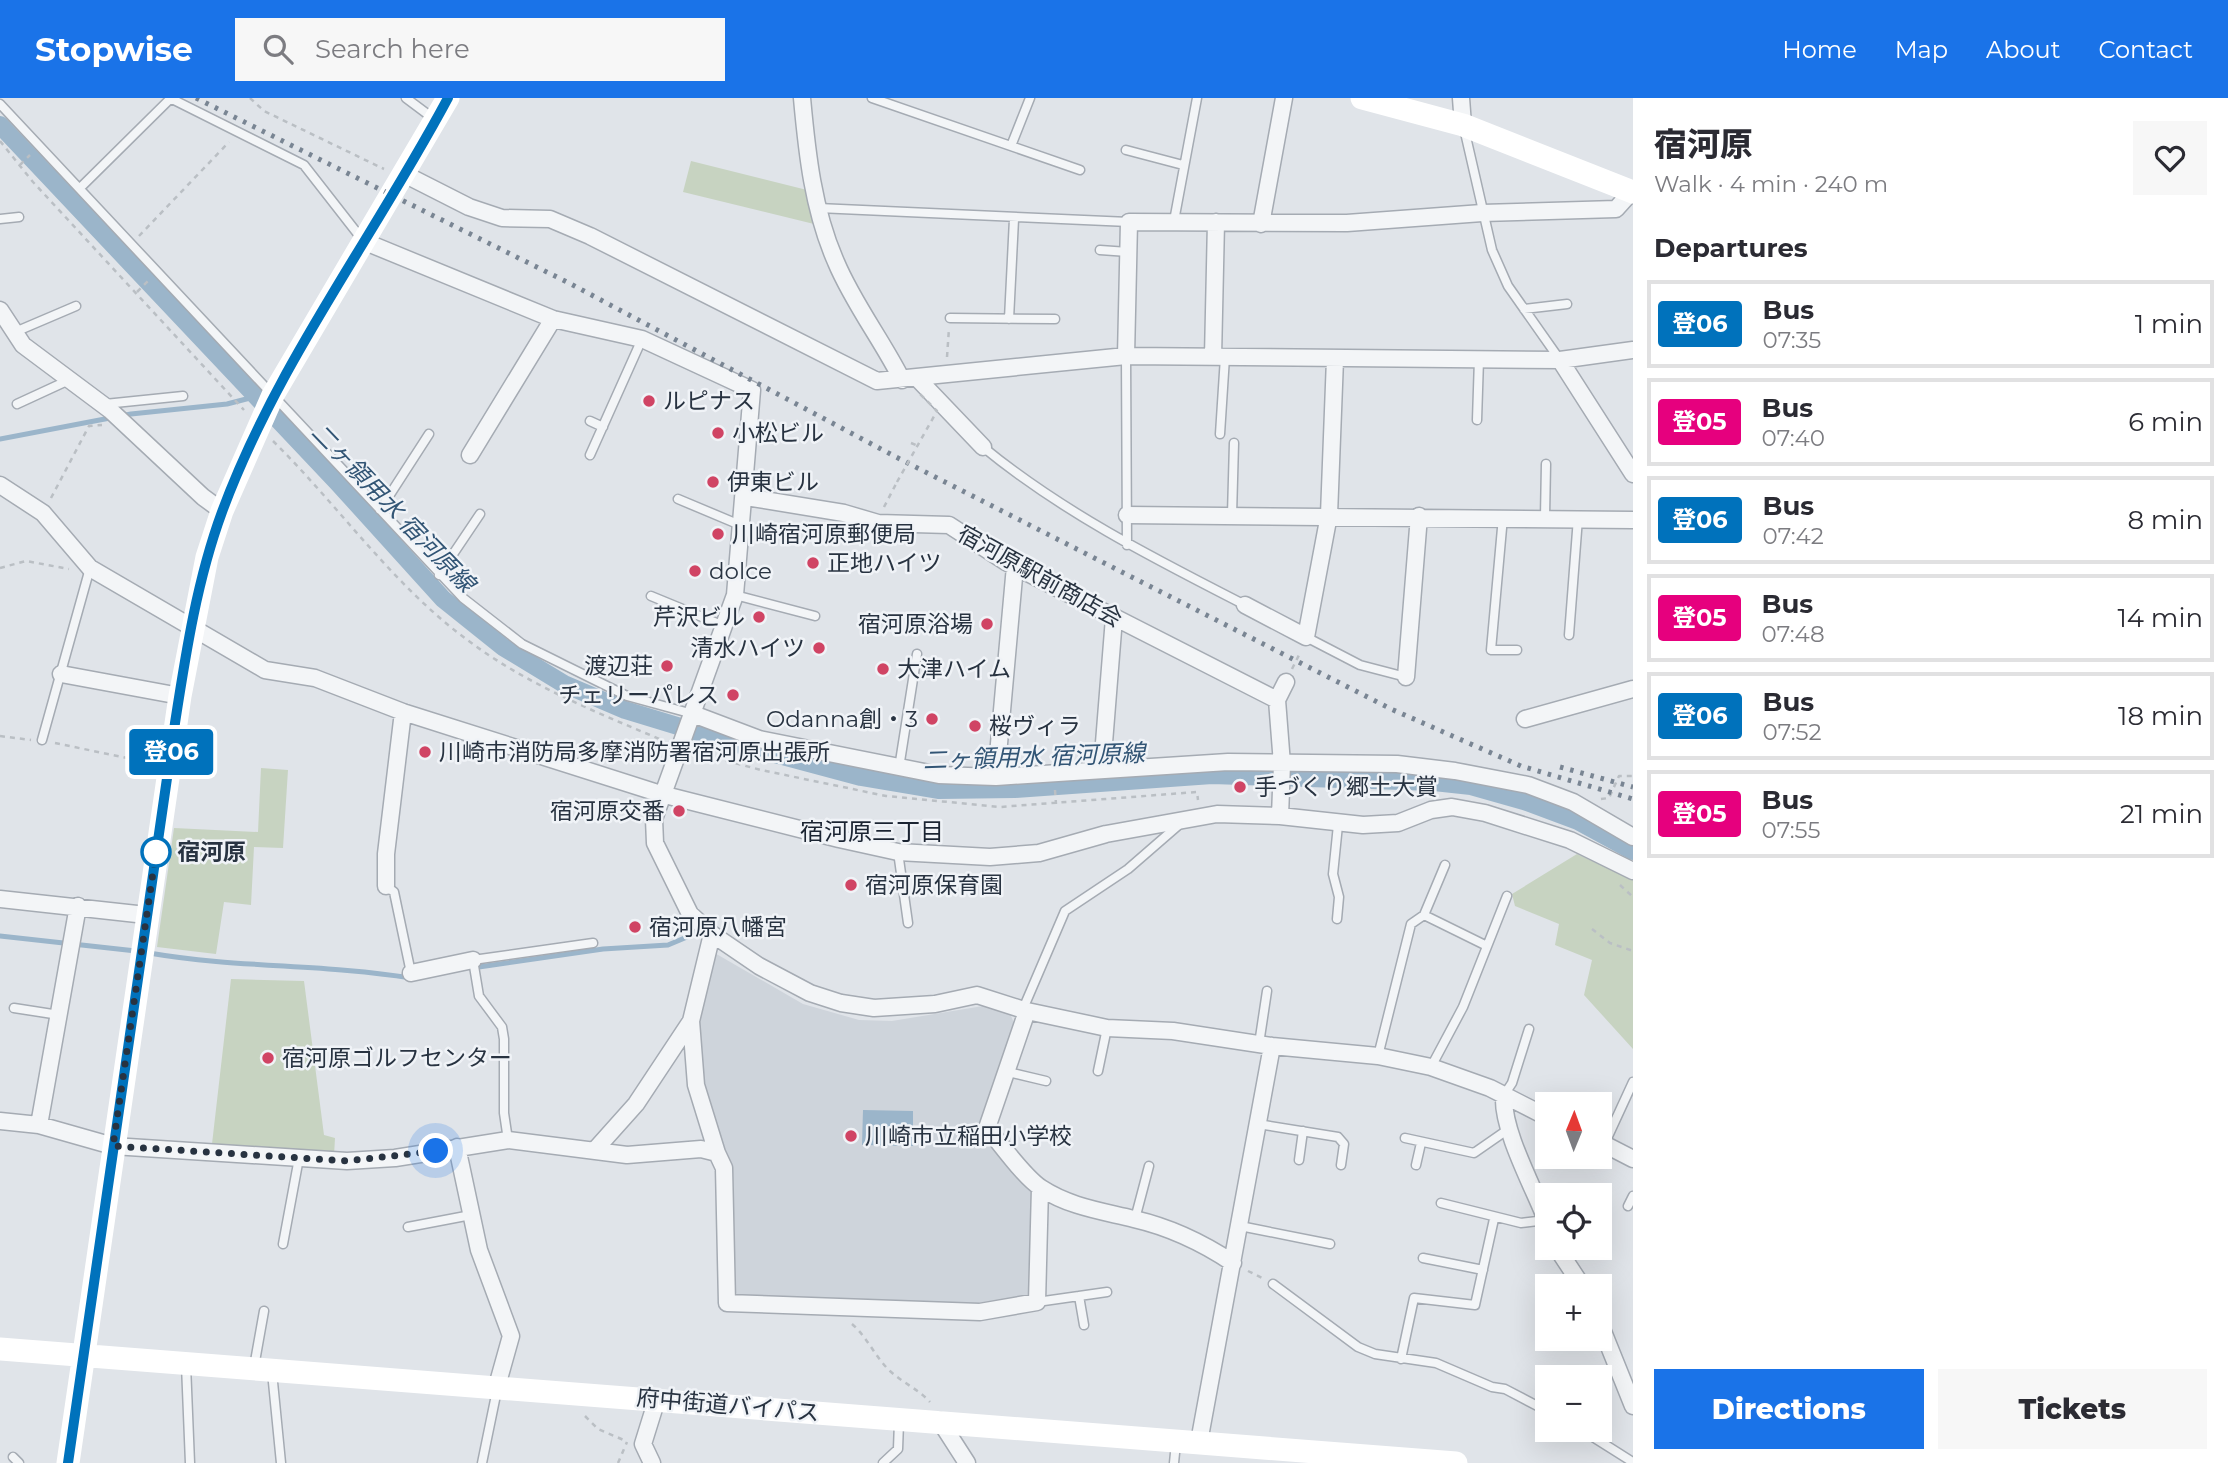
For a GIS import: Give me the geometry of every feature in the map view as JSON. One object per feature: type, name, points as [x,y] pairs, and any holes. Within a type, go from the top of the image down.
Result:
[{"type":"street","points":[[68,1463],[146,915],[191,627],[207,557],[222,511],[269,404],[363,241],[397,173],[436,121],[448,98]]},
{"type":"street","points":[[802,98],[808,160],[818,208],[836,263],[913,384],[983,447]]},
{"type":"street","points":[[1261,224],[1284,98]]},
{"type":"street","points":[[1126,356],[1129,222],[1347,223],[1482,213],[1616,209],[1632,191],[1463,125],[1362,98]]},
{"type":"street","points":[[1461,98],[1463,125]]},
{"type":"street","points":[[397,173],[468,207],[502,218],[550,219],[580,231],[859,374],[877,380],[913,384],[946,375],[1126,356],[1560,360],[1633,350]]},
{"type":"street","points":[[1216,222],[1219,357]]},
{"type":"street","points":[[363,241],[553,319],[642,339],[752,390],[746,496],[735,595],[654,819],[655,843],[690,914],[712,934],[784,980],[841,1003],[874,1008],[905,1007],[977,995],[1025,1010],[1107,1028],[1173,1031],[1266,1045],[1378,1056],[1432,1068],[1535,1110]]},
{"type":"street","points":[[0,310],[23,345],[114,414],[203,497],[222,511]]},
{"type":"street","points":[[470,455],[553,319]]},
{"type":"street","points":[[1245,605],[1306,637],[1329,515],[1335,359]]},
{"type":"street","points":[[1560,360],[1633,474]]},
{"type":"street","points":[[0,485],[43,513],[90,568],[265,670],[315,678],[403,712],[661,794],[898,852],[950,857],[1039,853],[1106,834],[1217,814],[1280,810],[1338,825],[1398,823],[1431,810],[1452,807],[1485,813],[1570,840],[1633,871]]},
{"type":"street","name":"宿河原駅前商店会","points":[[746,496],[844,513],[878,523],[949,525],[1015,566],[1277,700]]},
{"type":"street","points":[[1127,515],[1545,517],[1633,520]]},
{"type":"street","points":[[1406,677],[1419,516]]},
{"type":"street","points":[[996,777],[1015,566]]},
{"type":"street","points":[[1102,768],[1114,618]]},
{"type":"street","points":[[61,674],[180,696]]},
{"type":"street","points":[[1280,810],[1282,767],[1277,700],[1288,678]]},
{"type":"street","points":[[1525,719],[1633,689]]},
{"type":"street","points":[[386,886],[386,854],[403,712]]},
{"type":"street","points":[[689,724],[939,775],[996,777],[1102,768],[1228,762],[1282,767],[1397,764],[1455,771],[1528,785],[1573,802],[1633,837]]},
{"type":"street","points":[[0,899],[146,915]]},
{"type":"street","points":[[39,1125],[78,906]]},
{"type":"street","points":[[712,934],[691,1021],[696,1085],[724,1168],[727,1303],[980,1312],[1037,1302],[1040,1188]]},
{"type":"street","points":[[411,973],[473,960]]},
{"type":"street","points":[[1025,1010],[987,1128],[1040,1188],[1090,1211],[1135,1219],[1211,1248],[1233,1263]]},
{"type":"street","points":[[594,1152],[636,1104],[691,1021]]},
{"type":"street","points":[[1187,1441],[1233,1263],[1258,1124],[1266,1045]]},
{"type":"street","points":[[1504,1096],[1510,1128],[1535,1191]]},
{"type":"street","points":[[0,1121],[39,1125],[113,1146],[347,1161],[395,1158],[508,1140],[627,1155],[701,1149],[717,1153]]},
{"type":"street","points":[[457,1147],[479,1250],[511,1336],[498,1386]]},
{"type":"street","points":[[1612,1149],[1633,1159]]},
{"type":"street","name":"府中街道バイパス","points":[[0,1349],[899,1418],[937,1414],[1187,1441],[1278,1454],[1457,1463]]},
{"type":"street","points":[[1611,1351],[1633,1406]]},
{"type":"street","points":[[652,1463],[635,1443],[657,1399]]},
{"type":"street","points":[[937,1414],[967,1463]]},
{"type":"lane","points":[[80,188],[170,98],[304,165],[363,241]]},
{"type":"lane","points":[[406,98],[436,121]]},
{"type":"lane","points":[[872,98],[1080,170]]},
{"type":"lane","points":[[1011,146],[1030,98]]},
{"type":"lane","points":[[1174,221],[1196,98]]},
{"type":"lane","points":[[0,104],[131,244],[269,404],[380,510],[439,575],[522,644],[689,724]]},
{"type":"lane","points":[[1463,125],[1492,250],[1508,286],[1560,360]]},
{"type":"lane","points":[[1126,150],[1183,165]]},
{"type":"lane","points":[[818,208],[1014,219],[1129,222]]},
{"type":"lane","points":[[0,219],[19,217]]},
{"type":"lane","points":[[1009,319],[1014,219]]},
{"type":"lane","points":[[1100,250],[1128,252]]},
{"type":"lane","points":[[1524,309],[1567,304]]},
{"type":"lane","points":[[15,332],[76,306]]},
{"type":"lane","points":[[950,318],[1055,318]]},
{"type":"lane","points":[[590,455],[642,339]]},
{"type":"lane","points":[[1126,356],[1127,545]]},
{"type":"lane","points":[[1219,357],[1220,434]]},
{"type":"lane","points":[[1477,420],[1479,359]]},
{"type":"lane","points":[[17,404],[69,380]]},
{"type":"lane","points":[[114,414],[183,396]]},
{"type":"lane","points":[[590,421],[603,427]]},
{"type":"lane","points":[[380,510],[429,434]]},
{"type":"lane","points":[[1232,515],[1234,443]]},
{"type":"lane","points":[[983,447],[1004,464],[1127,545],[1245,605]]},
{"type":"lane","points":[[1545,517],[1546,464]]},
{"type":"lane","points":[[678,499],[743,526]]},
{"type":"lane","points":[[439,575],[480,514]]},
{"type":"lane","points":[[1503,517],[1491,650],[1517,650]]},
{"type":"lane","points":[[1569,635],[1578,518]]},
{"type":"lane","points":[[42,740],[90,568]]},
{"type":"lane","points":[[735,595],[815,616]]},
{"type":"lane","points":[[651,596],[724,625]]},
{"type":"lane","points":[[1306,637],[1360,665],[1406,677]]},
{"type":"lane","points":[[899,768],[917,654]]},
{"type":"lane","points":[[1025,1010],[1065,911],[1128,869],[1185,819]]},
{"type":"lane","points":[[1337,919],[1339,897],[1333,874],[1338,825]]},
{"type":"lane","points":[[898,852],[908,923]]},
{"type":"lane","points":[[1378,1056],[1410,924],[1424,915],[1445,865]]},
{"type":"lane","points":[[386,886],[394,892],[411,973]]},
{"type":"lane","points":[[1432,1068],[1463,1007],[1507,896]]},
{"type":"lane","points":[[1424,915],[1487,946]]},
{"type":"lane","points":[[508,1140],[504,1113],[502,1027],[479,996],[473,960],[593,943]]},
{"type":"lane","points":[[1266,1045],[1267,991]]},
{"type":"lane","points":[[14,1008],[60,1014]]},
{"type":"lane","points":[[1098,1071],[1107,1028]]},
{"type":"lane","points":[[1504,1096],[1512,1083],[1529,1030]]},
{"type":"lane","points":[[1004,1071],[1046,1081]]},
{"type":"lane","points":[[1612,1124],[1633,1082]]},
{"type":"lane","points":[[1258,1124],[1338,1137],[1344,1144],[1341,1165]]},
{"type":"lane","points":[[1405,1138],[1474,1153],[1510,1128]]},
{"type":"lane","points":[[1299,1160],[1303,1131]]},
{"type":"lane","points":[[1416,1165],[1421,1143]]},
{"type":"lane","points":[[283,1244],[299,1158]]},
{"type":"lane","points":[[1135,1219],[1149,1166]]},
{"type":"lane","points":[[1628,1206],[1633,1196]]},
{"type":"lane","points":[[1441,1203],[1494,1219],[1535,1222]]},
{"type":"lane","points":[[408,1227],[471,1215]]},
{"type":"lane","points":[[1401,1359],[1414,1298],[1475,1306],[1494,1219]]},
{"type":"lane","points":[[1240,1226],[1330,1244]]},
{"type":"lane","points":[[1423,1258],[1483,1270]]},
{"type":"lane","points":[[1273,1284],[1358,1347],[1375,1354],[1436,1363],[1492,1387],[1505,1389],[1535,1404]]},
{"type":"lane","points":[[1037,1302],[1107,1292]]},
{"type":"lane","points":[[1079,1296],[1084,1325]]},
{"type":"lane","points":[[264,1311],[263,1368],[281,1463]]},
{"type":"lane","points":[[186,1363],[190,1463]]},
{"type":"lane","points":[[482,1463],[498,1386]]},
{"type":"lane","points":[[883,1463],[898,1449],[899,1418]]},
{"type":"lane","points":[[1174,1463],[1187,1441]]},
{"type":"lane","points":[[1601,1442],[1631,1461]]},
{"type":"path","points":[[250,98],[264,111],[397,173]]},
{"type":"path","points":[[131,244],[238,132]]},
{"type":"path","points":[[0,141],[242,408]]},
{"type":"path","points":[[20,165],[24,160]]},
{"type":"path","points":[[137,292],[152,277]]},
{"type":"path","points":[[946,375],[950,318]]},
{"type":"path","points":[[874,506],[883,509],[937,411],[913,384]]},
{"type":"path","points":[[43,513],[89,426],[114,414]]},
{"type":"path","points":[[911,443],[918,446]]},
{"type":"path","points":[[0,568],[26,561],[73,570],[90,568]]},
{"type":"path","points":[[1288,678],[1306,637]]},
{"type":"path","points":[[0,736],[42,740],[157,765]]},
{"type":"path","points":[[1573,802],[1609,798],[1619,776],[1633,776]]},
{"type":"path","points":[[1056,799],[1056,804]]},
{"type":"path","points":[[1619,883],[1633,897]]},
{"type":"path","points":[[1592,929],[1610,943],[1633,951]]},
{"type":"path","points":[[1233,1263],[1273,1284]]},
{"type":"path","points":[[833,1308],[867,1337],[891,1372],[918,1389],[937,1414]]},
{"type":"path","points":[[581,1408],[587,1419],[598,1429],[635,1443],[618,1463]]},
{"type":"shaded area","name":"川崎市立稲田小学校","points":[[713,952],[803,1004],[859,1020],[892,1021],[983,1006],[1010,1013],[1015,1026],[980,1129],[1035,1193],[1031,1294],[1025,1299],[984,1305],[741,1298],[734,1291],[730,1167],[704,1094],[699,1019]]},
{"type":"green space","points":[[691,161],[807,190],[814,224],[683,192]]},
{"type":"green space","points":[[261,768],[288,770],[283,848],[254,847],[251,905],[224,902],[216,954],[157,947],[174,828],[258,832]]},
{"type":"green space","points":[[1577,854],[1633,880],[1633,1049],[1584,995],[1592,960],[1555,945],[1559,924],[1515,906],[1512,894]]},
{"type":"green space","name":"宿河原ゴルフセンター","points":[[231,979],[304,981],[324,1135],[335,1138],[334,1156],[212,1144]]},
{"type":"water","points":[[863,1110],[913,1111],[913,1146],[862,1145]]},
{"type":"waterway","name":"二ヶ領用水 宿河原線","points":[[0,125],[338,483],[443,599],[503,647],[564,684],[625,710],[730,742],[861,777],[938,790],[1015,789],[1212,775],[1434,782],[1471,786],[1524,801],[1578,821],[1633,851]]},
{"type":"waterway","points":[[0,439],[131,414],[227,404],[254,397]]},
{"type":"waterway","points":[[472,968],[603,949],[668,945],[699,932]]},
{"type":"waterway","points":[[0,936],[136,951]]},
{"type":"waterway","points":[[149,953],[411,978]]},
{"type":"railway","points":[[196,98],[569,283],[896,457],[1391,709],[1521,766],[1633,799]]},
{"type":"railway","points":[[1560,767],[1633,787]]},
{"type":"bus line","name":"登06","points":[[68,1463],[175,723],[191,627],[207,557],[222,511],[273,395],[448,98]]},
{"type":"place","name":"ルピナス","points":[[649,401]]},
{"type":"place","name":"小松ビル","points":[[718,433]]},
{"type":"place","name":"伊東ビル","points":[[713,482]]},
{"type":"place","name":"川崎宿河原郵便局","points":[[718,534]]},
{"type":"place","name":"正地ハイツ","points":[[813,563]]},
{"type":"place","name":"dolce","points":[[695,571]]},
{"type":"place","name":"芹沢ビル","points":[[759,617]]},
{"type":"place","name":"宿河原浴場","points":[[987,624]]},
{"type":"place","name":"清水ハイツ","points":[[819,648]]},
{"type":"place","name":"渡辺荘","points":[[667,666]]},
{"type":"place","name":"大津ハイム","points":[[883,669]]},
{"type":"place","name":"チェリーパレス","points":[[733,695]]},
{"type":"place","name":"Odanna創・3","points":[[932,719]]},
{"type":"place","name":"桜ヴィラ","points":[[975,726]]},
{"type":"place","name":"川崎市消防局多摩消防署宿河原出張所","points":[[425,752]]},
{"type":"place","name":"手づくり郷土大賞","points":[[1240,787]]},
{"type":"place","name":"宿河原交番","points":[[679,811]]},
{"type":"place","name":"宿河原","points":[[156,852]]},
{"type":"place","name":"宿河原保育園","points":[[851,885]]},
{"type":"place","name":"宿河原八幡宮","points":[[635,927]]},
{"type":"place","name":"宿河原ゴルフセンター","points":[[268,1058]]},
{"type":"place","name":"川崎市立稲田小学校","points":[[851,1136]]},
{"type":"district","name":"宿河原三丁目","points":[[872,832]]},
{"type":"route","points":[[156,852],[113,1146],[347,1161],[395,1158],[436,1151]]}]
